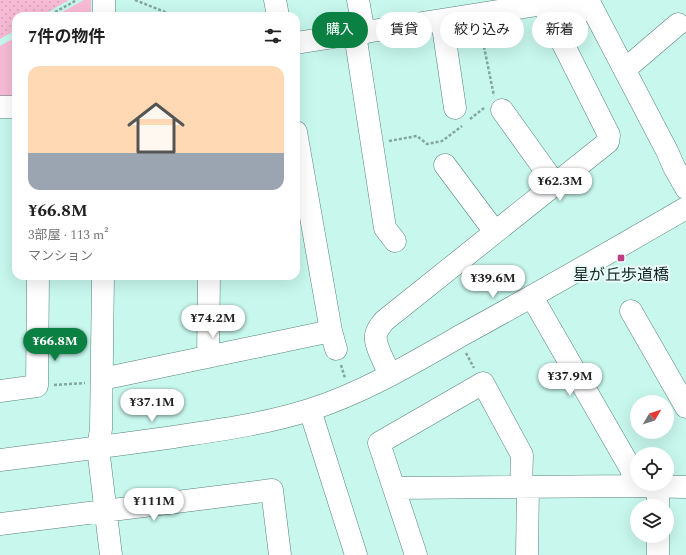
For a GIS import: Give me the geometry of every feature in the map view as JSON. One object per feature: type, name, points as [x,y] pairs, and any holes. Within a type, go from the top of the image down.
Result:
[{"type":"street","points":[[104,0],[104,12]]},
{"type":"street","points":[[275,0],[277,12]]},
{"type":"street","points":[[358,0],[358,12]]},
{"type":"street","points":[[457,12],[550,1],[571,18],[576,16],[581,10],[577,0]]},
{"type":"street","points":[[588,0],[686,188]]},
{"type":"street","points":[[390,375],[379,350],[375,336],[378,328],[384,321],[608,142],[609,135],[550,1]]},
{"type":"street","points":[[368,31],[440,15]]},
{"type":"street","points":[[630,65],[683,25]]},
{"type":"street","points":[[300,42],[312,40]]},
{"type":"street","points":[[361,48],[385,228],[395,241]]},
{"type":"street","points":[[451,48],[455,108]]},
{"type":"street","points":[[0,107],[12,107]]},
{"type":"street","points":[[502,110],[555,184]]},
{"type":"street","points":[[96,381],[208,358],[334,340],[300,154]]},
{"type":"street","points":[[445,165],[495,232]]},
{"type":"street","points":[[0,460],[98,448],[251,424],[310,410],[390,375],[532,297],[686,208]]},
{"type":"street","points":[[0,391],[37,386],[38,280]]},
{"type":"street","points":[[103,280],[96,381],[101,429],[98,448],[111,555]]},
{"type":"street","points":[[208,358],[210,280]]},
{"type":"street","points":[[532,297],[630,467]]},
{"type":"street","points":[[631,311],[686,406]]},
{"type":"street","points":[[416,555],[379,443],[483,383],[522,455],[527,555]]},
{"type":"street","points":[[310,410],[356,555]]},
{"type":"street","points":[[394,488],[630,486]]},
{"type":"street","points":[[647,491],[658,496],[686,487]]},
{"type":"street","points":[[0,524],[272,490],[280,555]]},
{"type":"street","points":[[658,543],[658,555]]},
{"type":"path","points":[[55,12],[77,0]]},
{"type":"path","points":[[135,0],[162,12]]},
{"type":"path","points":[[37,386],[96,381]]},
{"type":"shaded area","points":[[0,0],[69,0],[48,12],[12,12],[12,32],[0,39]]},
{"type":"shaded area","points":[[84,0],[91,0],[91,12],[62,12]]},
{"type":"shaded area","points":[[12,39],[12,99],[0,99],[0,46]]},
{"type":"place","name":"星が丘歩道橋","points":[[621,258]]}]
